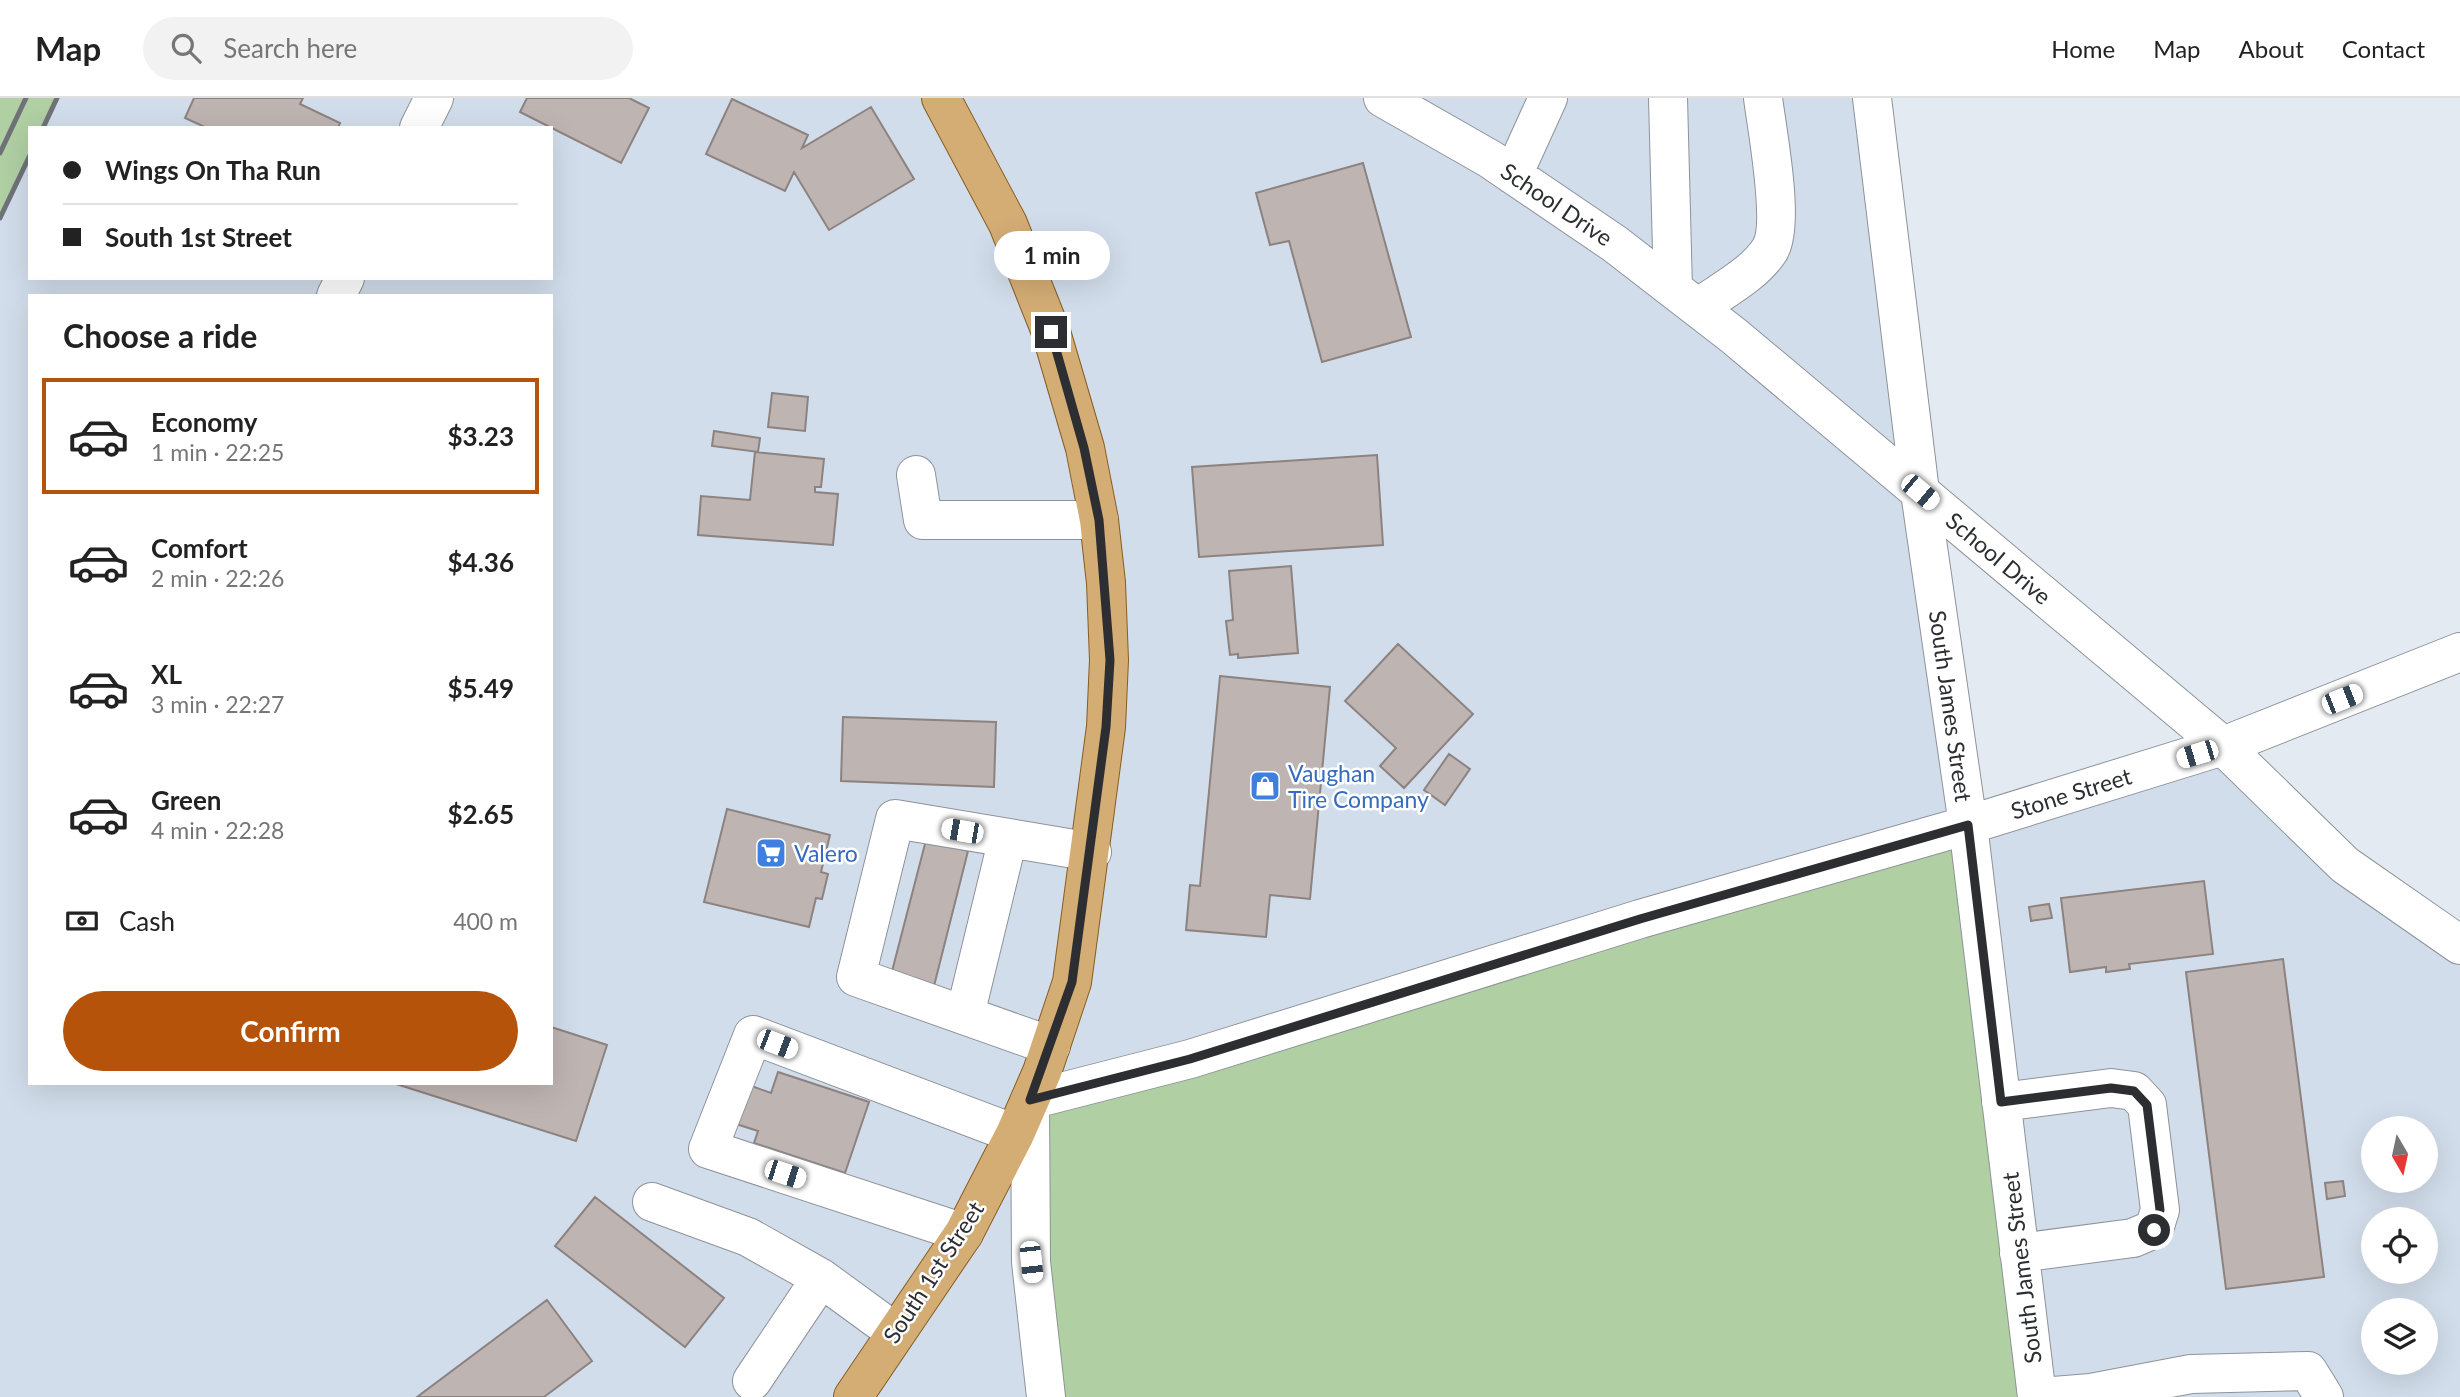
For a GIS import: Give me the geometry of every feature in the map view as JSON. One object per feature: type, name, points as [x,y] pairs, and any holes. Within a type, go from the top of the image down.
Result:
[{"type":"main road","name":"South 1st Street","points":[[853,1397],[964,1233],[1023,1117],[1051,1046],[1072,982],[1106,727],[1110,660],[1099,520],[1084,448],[1051,332],[1008,224],[941,98]]},
{"type":"street","points":[[420,126],[434,98]]},
{"type":"street","name":"School Drive","points":[[1383,98],[1429,110],[1513,175],[1615,244],[1686,298],[2223,746],[2345,865],[2460,945]]},
{"type":"street","points":[[1513,175],[1548,98]]},
{"type":"street","points":[[1668,98],[1686,298],[1754,267],[1770,250],[1778,228],[1763,98]]},
{"type":"street","name":"South James Street","points":[[1872,98],[1920,492],[1968,825],[2019,1253],[2039,1397]]},
{"type":"street","points":[[916,475],[923,520],[1099,520]]},
{"type":"street","name":"Stone Street","points":[[1023,1117],[1190,1059],[1627,923],[1968,825],[2223,746],[2460,652]]},
{"type":"street","points":[[1051,1046],[856,977],[895,819],[1091,852]]},
{"type":"street","points":[[965,1016],[1008,838]]},
{"type":"street","points":[[964,1233],[708,1149],[753,1035],[1023,1117],[1031,1262],[1046,1397]]},
{"type":"street","points":[[2001,1102],[2111,1088],[2134,1091],[2147,1105],[2160,1210],[2154,1230],[2133,1238],[2019,1253]]},
{"type":"street","points":[[652,1202],[748,1237],[821,1278],[895,1332]]},
{"type":"street","points":[[752,1381],[821,1278]]},
{"type":"street","points":[[2039,1397],[2091,1393],[2190,1374],[2308,1371],[2324,1397]]},
{"type":"shaded area","points":[[57,98],[1872,98],[1967,824],[2223,746],[2460,945],[2460,1397],[0,1397],[0,218],[28,159],[28,280],[553,280],[553,126],[44,126]]},
{"type":"green space","points":[[0,98],[57,98],[44,126],[28,126],[28,159],[0,218]]},
{"type":"green space","points":[[1968,825],[2037,1397],[1046,1397],[1030,1100]]},
{"type":"building","points":[[194,98],[303,98],[300,104],[340,123],[339,126],[203,126],[185,118]]},
{"type":"building","points":[[527,98],[629,98],[649,108],[621,163],[553,129],[553,126],[520,112]]},
{"type":"building","points":[[732,99],[808,135],[802,148],[871,107],[914,179],[829,230],[794,172],[785,191],[706,154]]},
{"type":"building","points":[[1363,163],[1411,337],[1322,362],[1289,241],[1270,245],[1256,193]]},
{"type":"building","points":[[772,393],[808,397],[805,431],[768,427]]},
{"type":"building","points":[[714,431],[760,438],[758,452],[712,446]]},
{"type":"building","points":[[755,452],[824,459],[821,487],[815,487],[815,492],[838,494],[833,545],[698,535],[701,496],[750,500]]},
{"type":"building","points":[[1377,455],[1383,545],[1199,557],[1192,467]]},
{"type":"building","points":[[1291,566],[1298,653],[1238,658],[1238,654],[1230,655],[1226,621],[1233,620],[1229,571]]},
{"type":"building","points":[[1398,644],[1473,714],[1404,788],[1380,766],[1396,748],[1345,701]]},
{"type":"building","name":"Vaughan Tire Company","points":[[1220,676],[1330,687],[1310,899],[1270,895],[1266,937],[1186,930],[1190,885],[1200,886]]},
{"type":"building","points":[[843,717],[996,722],[994,787],[841,781]]},
{"type":"building","points":[[1449,754],[1470,769],[1445,805],[1424,790]]},
{"type":"building","name":"Valero","points":[[727,809],[830,835],[821,872],[828,874],[822,899],[816,898],[809,927],[704,902]]},
{"type":"building","name":"Valero","points":[[926,840],[968,851],[933,990],[890,979]]},
{"type":"building","points":[[2204,881],[2213,954],[2129,964],[2130,969],[2106,972],[2106,967],[2070,972],[2061,898]]},
{"type":"building","points":[[2049,904],[2052,918],[2031,921],[2029,907]]},
{"type":"building","points":[[2283,959],[2324,1277],[2226,1289],[2186,972]]},
{"type":"building","points":[[553,1028],[607,1045],[576,1141],[399,1085],[553,1085]]},
{"type":"building","points":[[778,1072],[869,1102],[845,1173],[754,1143],[758,1131],[733,1123],[746,1084],[771,1093]]},
{"type":"building","points":[[2343,1181],[2345,1196],[2327,1199],[2325,1183]]},
{"type":"building","points":[[595,1197],[724,1298],[685,1347],[555,1246]]},
{"type":"building","points":[[547,1300],[592,1361],[544,1397],[417,1397]]},
{"type":"railway","points":[[0,153],[26,98]]},
{"type":"railway","points":[[44,126],[57,98]]},
{"type":"railway","points":[[0,218],[28,159]]},
{"type":"place","name":"Vaughan Tire Company","points":[[1265,786]]},
{"type":"place","name":"Valero","points":[[771,853]]},
{"type":"route","points":[[1051,332],[1084,448],[1099,520],[1110,660],[1106,727],[1072,982],[1030,1100],[1190,1059],[1317,1017],[1640,919],[1968,825],[2001,1102],[2111,1088],[2134,1091],[2147,1105],[2160,1210],[2154,1230]]}]
